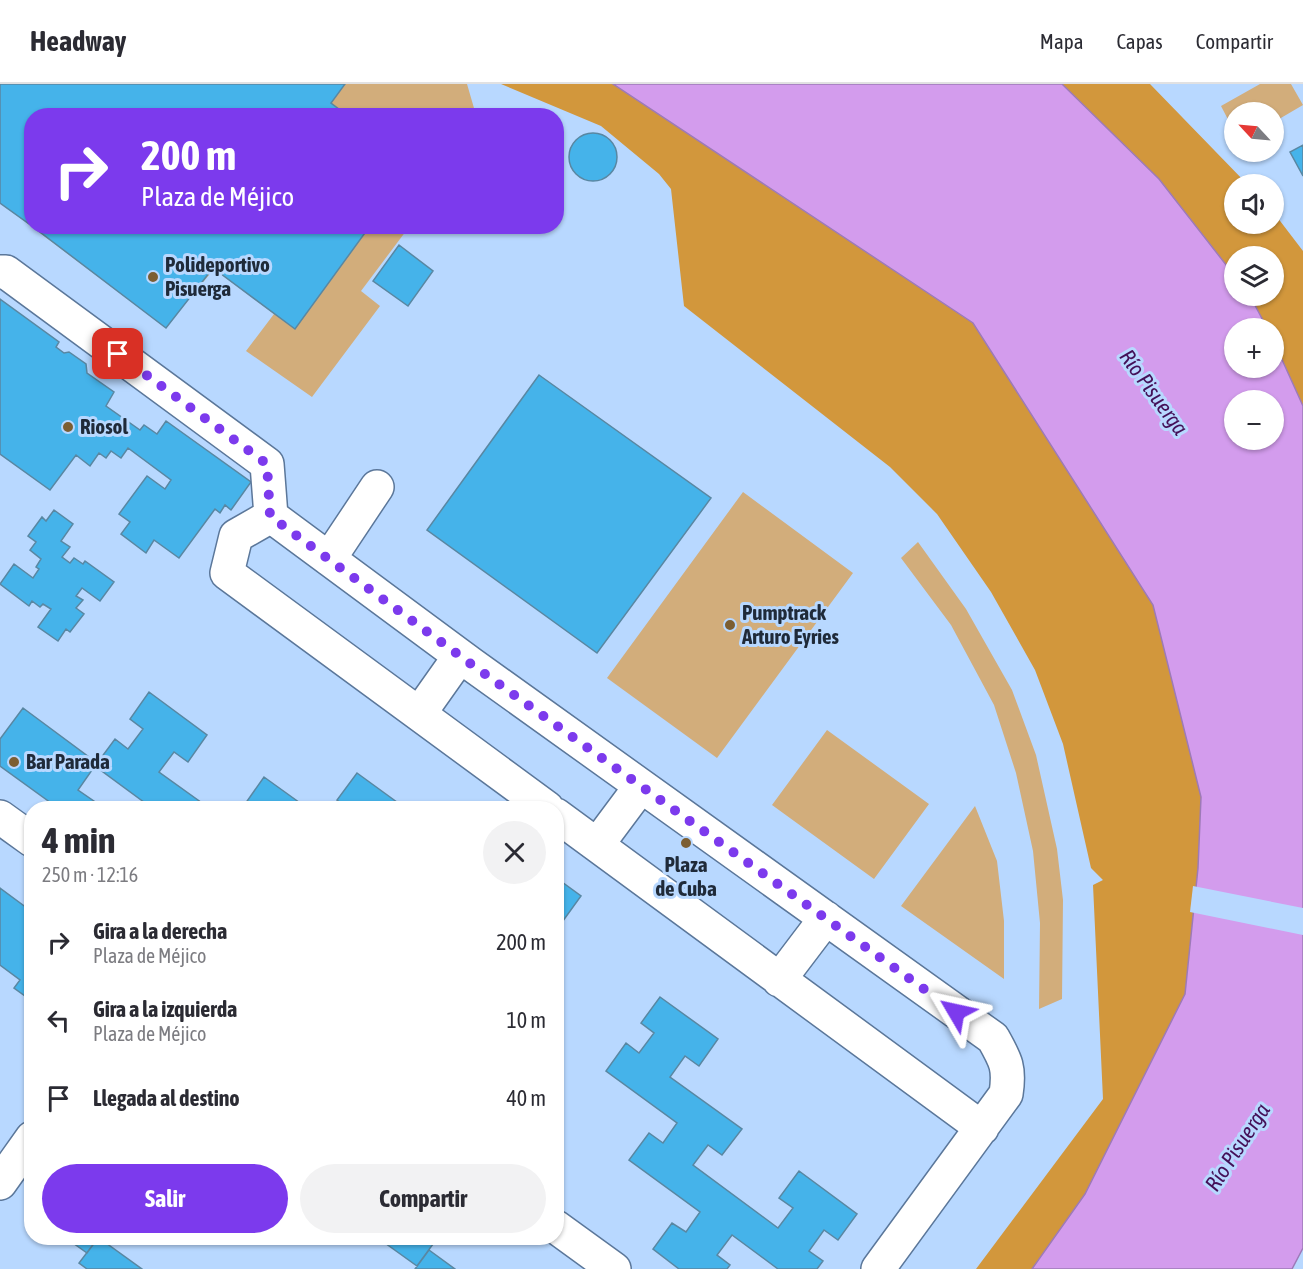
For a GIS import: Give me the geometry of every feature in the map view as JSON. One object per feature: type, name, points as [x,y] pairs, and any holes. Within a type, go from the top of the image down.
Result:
[{"type":"street","points":[[0,272],[6,272],[267,464],[270,516]]},
{"type":"street","points":[[329,559],[377,487]]},
{"type":"street","points":[[270,516],[460,656],[993,1038],[1007,1065],[1006,1094],[878,1269]]},
{"type":"street","points":[[270,516],[236,536],[228,573],[537,801]]},
{"type":"street","points":[[419,714],[460,656]]},
{"type":"street","points":[[597,845],[641,786]]},
{"type":"street","points":[[0,817],[24,834]]},
{"type":"street","points":[[564,822],[982,1128]]},
{"type":"street","points":[[779,980],[826,918]]},
{"type":"street","points":[[0,1182],[24,1149]]},
{"type":"street","points":[[564,1233],[614,1269]]},
{"type":"shaded area","points":[[0,84],[467,84],[474,108],[24,108],[24,221],[0,203]]},
{"type":"shaded area","points":[[501,84],[613,84],[973,323],[1153,604],[1201,797],[1198,868],[1185,994],[1085,1194],[1032,1269],[976,1269],[1103,1099],[1093,885],[1103,880],[1091,868],[1063,744],[1035,670],[991,592],[937,514],[890,467],[684,306],[671,189],[659,174],[601,126],[564,110],[564,108],[558,108]]},
{"type":"shaded area","points":[[1062,84],[1150,84],[1237,174],[1224,174],[1224,234],[1284,234],[1284,226],[1303,251],[1303,406],[1284,364],[1284,318],[1262,318],[1255,306],[1284,306],[1284,246],[1224,246],[1224,262],[1159,179]]},
{"type":"shaded area","points":[[1260,84],[1291,84],[1303,105],[1284,116],[1284,102],[1228,102]]},
{"type":"shaded area","name":"Polideportivo Pisuerga","points":[[41,234],[404,234],[361,291],[380,306],[312,397],[246,351],[274,314],[214,269],[199,287],[197,286],[166,328]]},
{"type":"shaded area","name":"Pumptrack Arturo Eyries","points":[[743,492],[853,573],[717,758],[607,678]]},
{"type":"shaded area","points":[[918,542],[966,609],[1012,690],[1036,755],[1057,849],[1063,900],[1062,999],[1039,1009],[1040,923],[1033,851],[1016,773],[994,705],[951,625],[901,558]]},
{"type":"shaded area","points":[[827,730],[929,804],[874,879],[772,805]]},
{"type":"shaded area","points":[[975,806],[997,861],[1004,921],[1004,979],[901,906]]},
{"type":"water","name":"Río Pisuerga","points":[[613,84],[1062,84],[1159,179],[1224,262],[1224,306],[1255,306],[1262,318],[1224,318],[1224,378],[1284,378],[1284,364],[1303,406],[1303,1248],[1292,1269],[1032,1269],[1085,1194],[1185,994],[1198,868],[1201,797],[1153,605],[973,323]]},
{"type":"pier","points":[[1193,886],[1303,908],[1303,935],[1190,912]]},
{"type":"building","points":[[0,84],[345,84],[331,103],[338,108],[24,108],[24,220],[0,203]]},
{"type":"building","points":[[593,133],[610,140],[617,157],[610,174],[593,181],[576,174],[569,157],[576,140]]},
{"type":"building","points":[[1303,145],[1303,176],[1290,152]]},
{"type":"building","name":"Polideportivo Pisuerga","points":[[43,234],[364,234],[295,329],[213,268],[166,328]]},
{"type":"building","points":[[399,245],[433,271],[408,306],[373,281]]},
{"type":"building","name":"Riosol","points":[[0,299],[59,342],[56,347],[64,353],[69,352],[86,364],[87,373],[114,392],[106,406],[140,430],[144,425],[157,434],[166,421],[251,482],[231,510],[225,505],[220,513],[215,509],[179,558],[154,540],[146,553],[121,534],[130,522],[119,514],[147,476],[165,489],[171,480],[128,448],[121,458],[111,451],[106,458],[99,453],[90,466],[76,455],[50,490],[0,454]]},
{"type":"building","points":[[539,375],[711,498],[597,653],[427,530]]},
{"type":"building","points":[[54,510],[73,524],[61,541],[70,547],[62,557],[70,563],[74,558],[83,564],[85,561],[114,582],[100,601],[82,588],[76,596],[83,600],[76,608],[84,614],[70,632],[66,629],[58,641],[38,627],[51,609],[43,604],[40,607],[32,601],[29,606],[0,584],[14,564],[33,578],[39,569],[36,567],[41,559],[30,550],[36,542],[28,536],[42,517],[46,521]]},
{"type":"building","points":[[149,692],[207,735],[188,762],[174,752],[159,772],[199,801],[142,801],[95,766],[115,739],[128,749],[143,729],[130,719]]},
{"type":"building","points":[[23,708],[97,763],[78,790],[94,801],[48,801],[0,766],[0,739]]},
{"type":"building","points":[[357,773],[395,801],[338,801]]},
{"type":"building","points":[[264,777],[297,801],[247,801]]},
{"type":"building","points":[[564,883],[581,896],[564,919]]},
{"type":"building","points":[[0,888],[24,906],[24,995],[14,988],[20,980],[0,965]]},
{"type":"building","points":[[660,997],[718,1039],[699,1066],[685,1056],[670,1077],[742,1129],[722,1155],[708,1145],[693,1165],[778,1228],[793,1208],[779,1198],[799,1171],[857,1214],[838,1240],[824,1230],[809,1251],[823,1261],[817,1269],[778,1269],[732,1235],[717,1255],[730,1265],[727,1269],[679,1269],[653,1249],[672,1223],[686,1232],[700,1212],[629,1160],[649,1133],[663,1143],[677,1123],[606,1071],[626,1043],[639,1053],[654,1033],[641,1023]]},
{"type":"building","points":[[76,1245],[93,1245],[87,1253]]},
{"type":"building","points":[[93,1245],[109,1245],[142,1269],[87,1269],[79,1263]]},
{"type":"building","points":[[388,1245],[432,1245],[417,1266]]},
{"type":"building","points":[[429,1250],[455,1269],[415,1269]]},
{"type":"place","name":"Polideportivo Pisuerga","points":[[153,277]]},
{"type":"place","name":"Riosol","points":[[68,427]]},
{"type":"place","name":"Pumptrack Arturo Eyries","points":[[730,625]]},
{"type":"place","name":"Bar Parada","points":[[14,762]]},
{"type":"place","name":"Plaza de Cuba","points":[[686,843]]},
{"type":"route","points":[[118,354],[267,464],[270,516],[471,664],[956,1012]]}]
